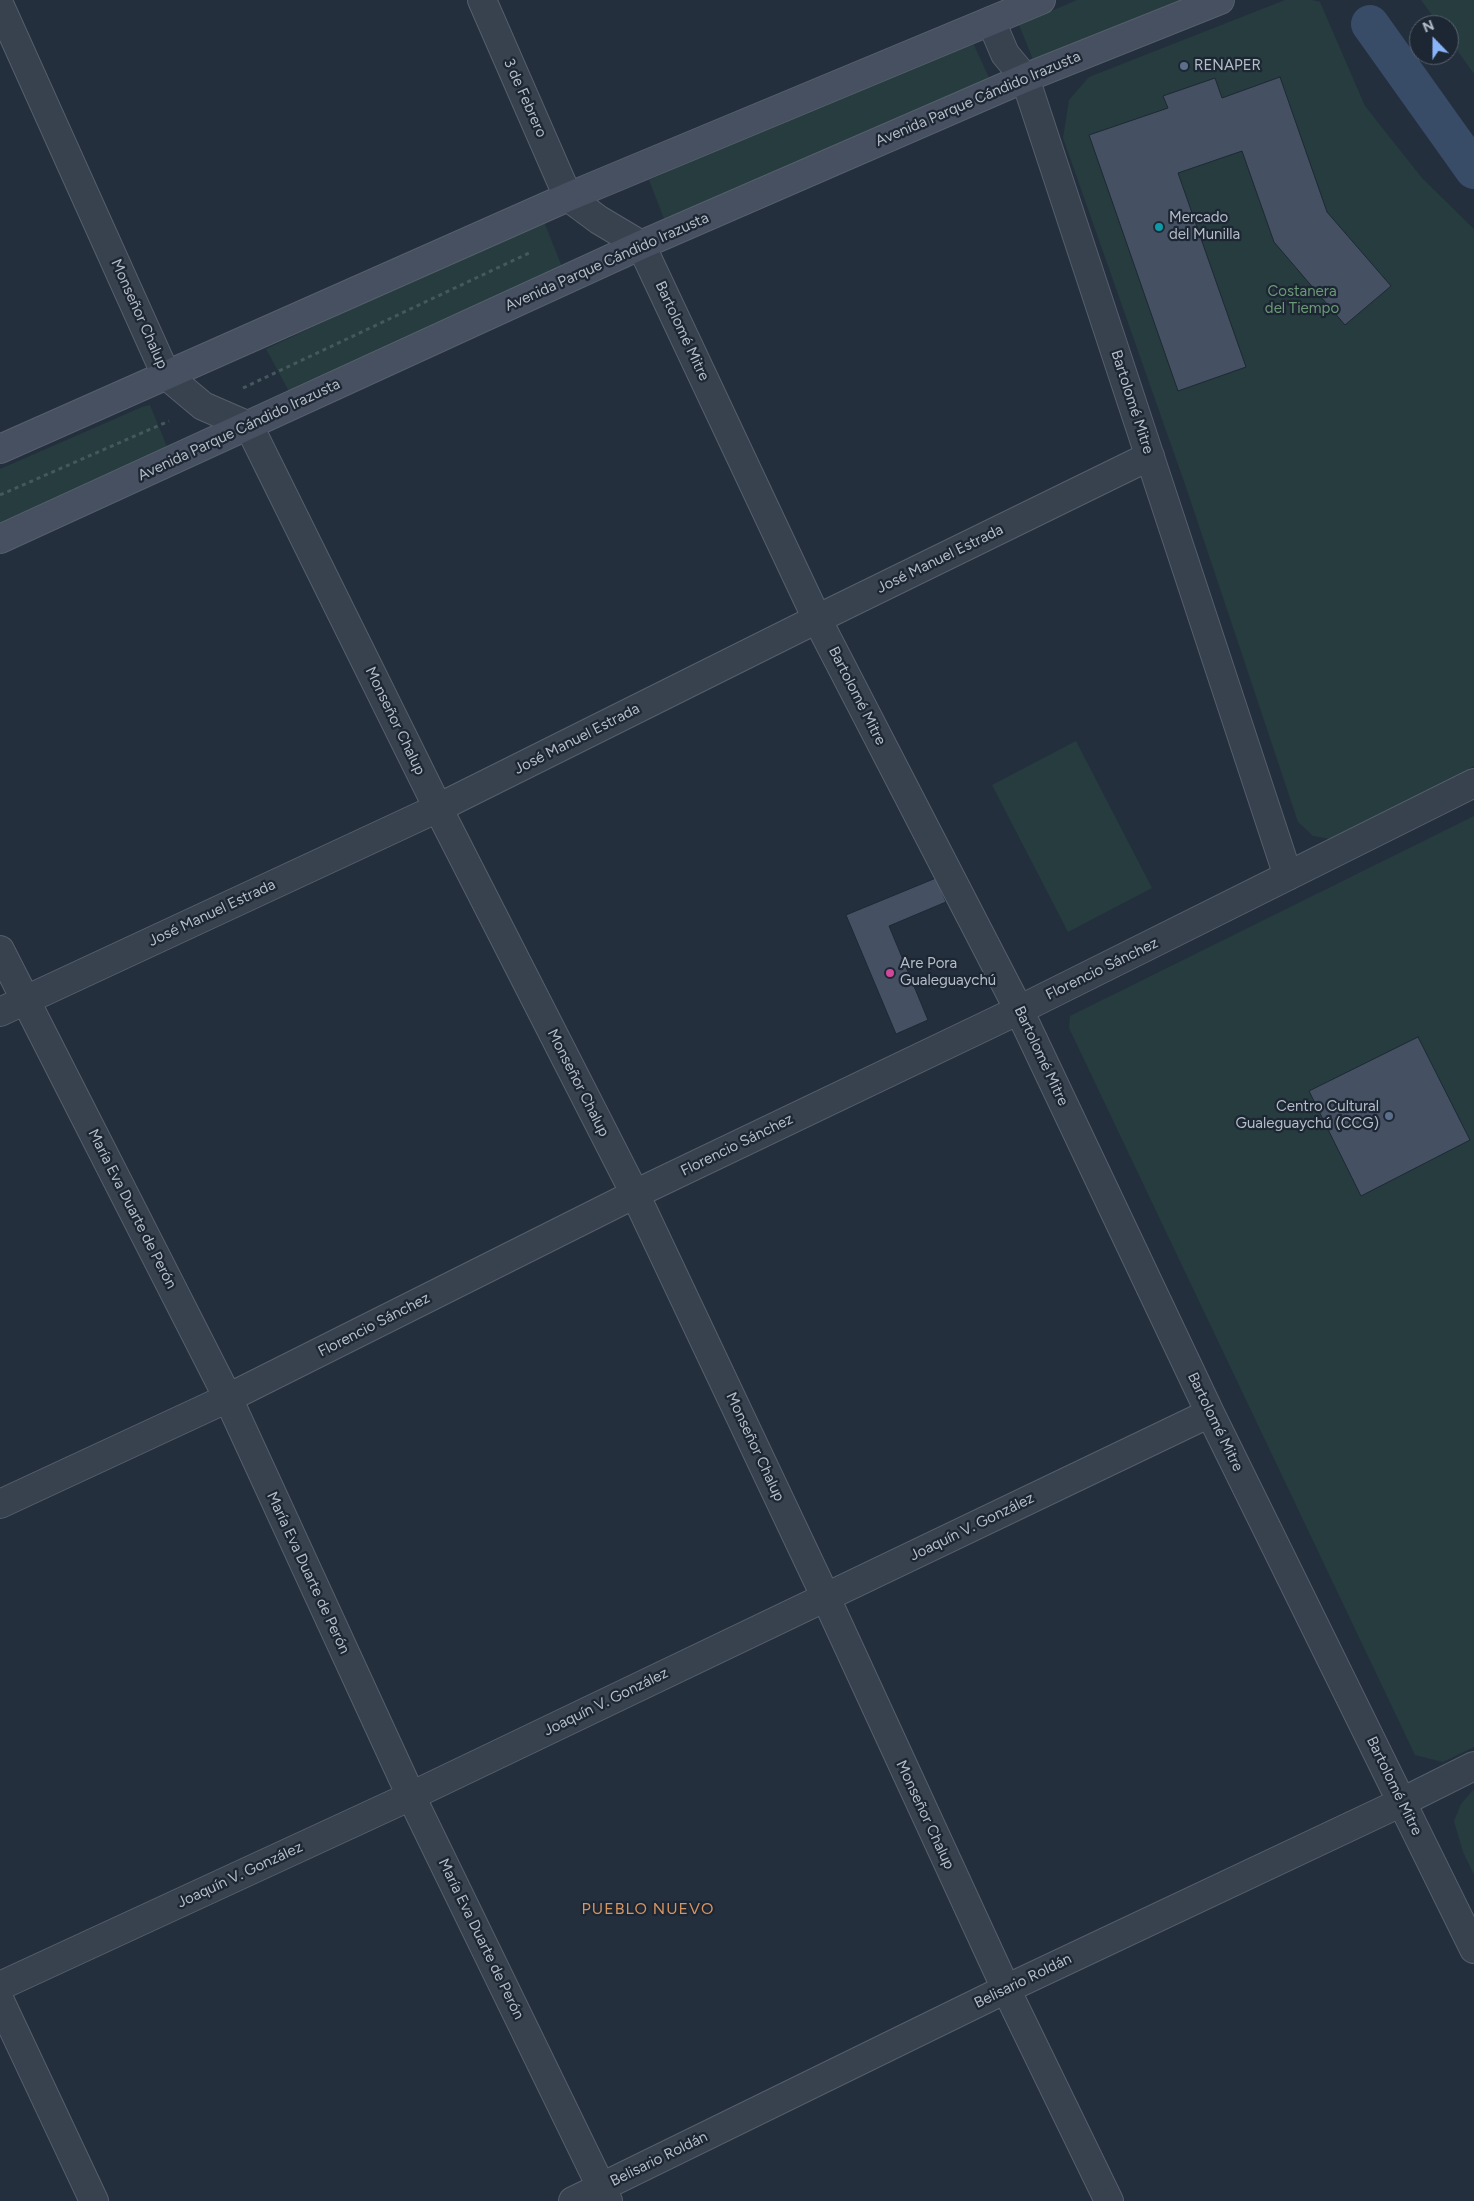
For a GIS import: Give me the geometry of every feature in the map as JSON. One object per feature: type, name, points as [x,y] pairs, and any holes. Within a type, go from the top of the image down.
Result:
[{"type":"main road","points":[[0,449],[568,197],[1040,0]]},
{"type":"main road","name":"Avenida Parque Cándido Irazusta","points":[[0,539],[641,245],[1025,78],[1220,0]]},
{"type":"street","name":"3 de Febrero","points":[[482,0],[568,197]]},
{"type":"street","name":"Monseñor Chalup","points":[[0,6],[166,375],[203,406],[249,426],[438,808],[635,1194],[826,1598],[1006,1989],[1109,2201]]},
{"type":"street","name":"Bartolomé Mitre","points":[[991,21],[1005,54],[1025,78],[1288,876]]},
{"type":"street","points":[[568,197],[600,220],[641,245]]},
{"type":"street","name":"Bartolomé Mitre","points":[[641,245],[817,619],[1020,1010],[1210,1413],[1474,1949]]},
{"type":"street","name":"José Manuel Estrada","points":[[0,1012],[438,808],[1150,456]]},
{"type":"street","name":"Florencio Sánchez","points":[[0,1504],[228,1398],[635,1194],[1020,1010],[1474,783]]},
{"type":"street","name":"María Eva Duarte de Perón","points":[[0,950],[228,1398],[411,1796],[604,2194]]},
{"type":"street","name":"Joaquín V. González","points":[[0,1986],[411,1796],[1210,1413]]},
{"type":"street","name":"Belisario Roldán","points":[[573,2201],[604,2194],[1006,1989],[1402,1802],[1474,1766]]},
{"type":"street","points":[[0,2001],[94,2201]]},
{"type":"green space","points":[[1077,0],[1188,0],[1036,67],[1019,25]]},
{"type":"green space","name":"Costanera del Tiempo","points":[[1285,0],[1312,0],[1320,2],[1365,106],[1422,178],[1474,229],[1474,766],[1331,839],[1313,836],[1298,822],[1188,493],[1063,138],[1069,100],[1089,77]]},
{"type":"green space","points":[[1421,0],[1474,0],[1474,74],[1459,53],[1459,15],[1432,15]]},
{"type":"green space","points":[[973,43],[992,84],[668,229],[649,180],[768,126]]},
{"type":"green space","points":[[543,219],[564,272],[292,397],[266,349]]},
{"type":"green space","points":[[150,405],[170,454],[0,531],[0,469]]},
{"type":"green space","points":[[1076,741],[1152,888],[1068,932],[992,785]]},
{"type":"green space","points":[[1474,816],[1474,1747],[1443,1762],[1415,1755],[1069,1028],[1070,1016]]},
{"type":"green space","points":[[1474,1789],[1474,1875],[1463,1852],[1454,1821],[1461,1804]]},
{"type":"building","name":"Mercado del Munilla","points":[[1280,77],[1327,212],[1391,286],[1345,325],[1274,242],[1242,151],[1178,173],[1246,367],[1178,391],[1089,135],[1168,108],[1163,96],[1215,78],[1222,98]]},
{"type":"building","name":"Are Pora Gualeguaychú","points":[[936,878],[946,902],[889,926],[928,1020],[896,1034],[846,915]]},
{"type":"building","name":"Centro Cultural Gualeguaychú (CCG)","points":[[1418,1037],[1470,1140],[1361,1196],[1309,1091]]},
{"type":"waterway","points":[[1370,24],[1474,170]]},
{"type":"place","name":"RENAPER","points":[[1184,66]]},
{"type":"place","name":"Mercado del Munilla","points":[[1159,227]]},
{"type":"place","name":"Are Pora Gualeguaychú","points":[[890,973]]},
{"type":"place","name":"Centro Cultural Gualeguaychú (CCG)","points":[[1389,1116]]},
{"type":"district","name":"PUEBLO NUEVO","points":[[648,1909]]}]
